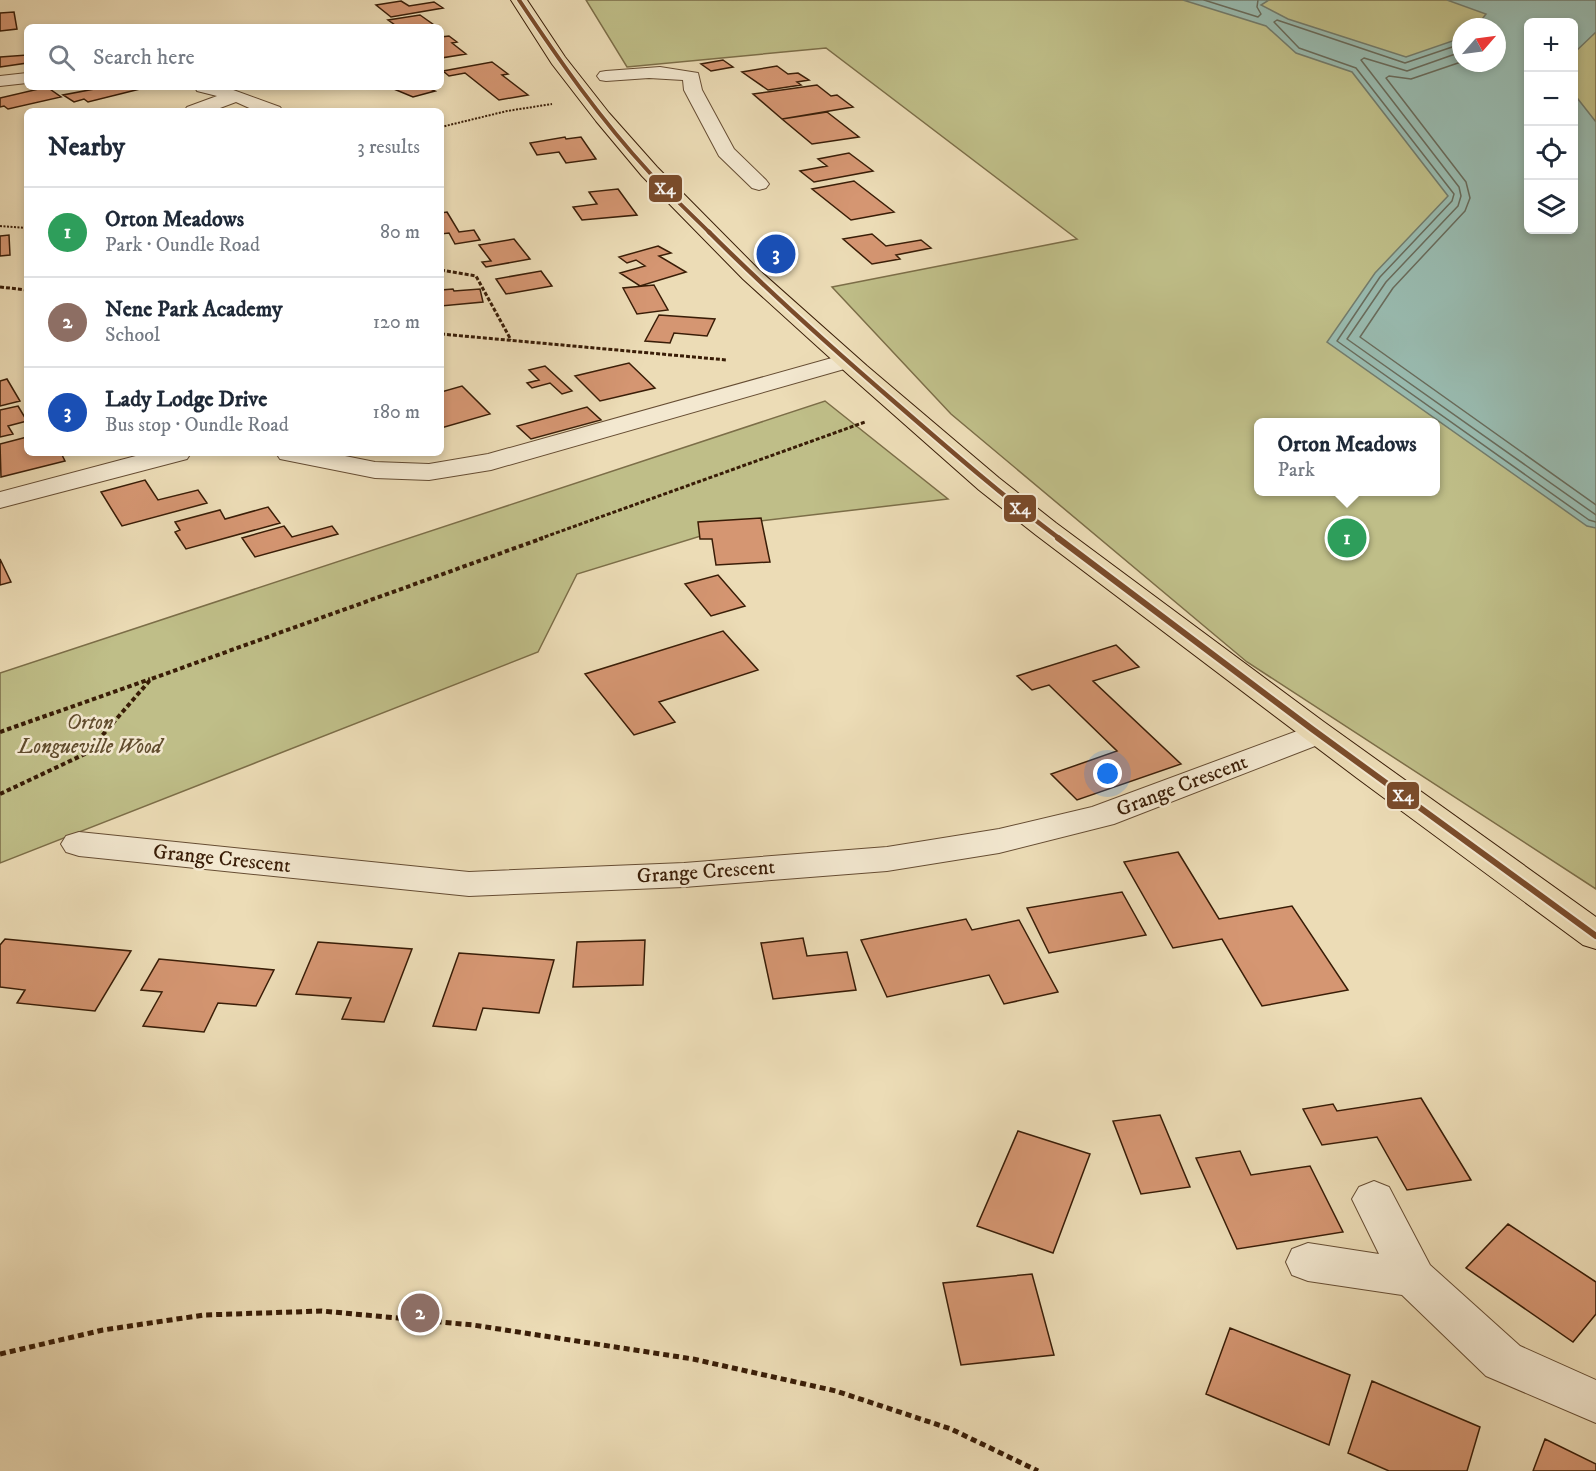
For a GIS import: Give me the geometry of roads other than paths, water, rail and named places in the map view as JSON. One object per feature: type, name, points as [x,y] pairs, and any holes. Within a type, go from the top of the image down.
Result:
[{"type":"main road","points":[[519,0],[561,64],[616,134],[745,270],[846,361],[990,485],[1316,734],[1596,936]]},
{"type":"street","points":[[606,76],[649,72],[676,73],[692,77],[693,90],[726,152],[759,184]]},
{"type":"street","points":[[0,81],[24,78]]},
{"type":"street","points":[[215,90],[266,108]]},
{"type":"street","points":[[202,108],[236,96]]},
{"type":"street","points":[[304,456],[375,470],[429,472],[490,462],[846,361]]},
{"type":"street","points":[[0,500],[167,456]]},
{"type":"street","name":"Grange Crescent","points":[[79,844],[469,884],[684,875],[887,859],[999,841],[1102,816],[1316,734]]},
{"type":"street","points":[[1374,1199],[1414,1278],[1503,1361],[1596,1402]]},
{"type":"street","points":[[1308,1262],[1414,1278]]},
{"type":"water","points":[[1183,0],[1269,0],[1261,5],[1288,19],[1406,57],[1452,41],[1452,72],[1506,72],[1506,18],[1483,18],[1486,14],[1447,0],[1596,0],[1596,32],[1578,49],[1578,18],[1524,18],[1524,234],[1578,234],[1578,99],[1596,122],[1596,528],[1587,526],[1440,422],[1440,418],[1434,418],[1327,342],[1375,273],[1448,196],[1352,72],[1296,53],[1266,26]]},
{"type":"place","name":"Lady Lodge Drive","points":[[776,254]]},
{"type":"place","name":"Orton Meadows","points":[[1347,538]]},
{"type":"place","name":"Nene Park Academy","points":[[420,1313]]},
{"type":"park label","name":"Orton Longueville Wood","points":[[90,735]]}]
